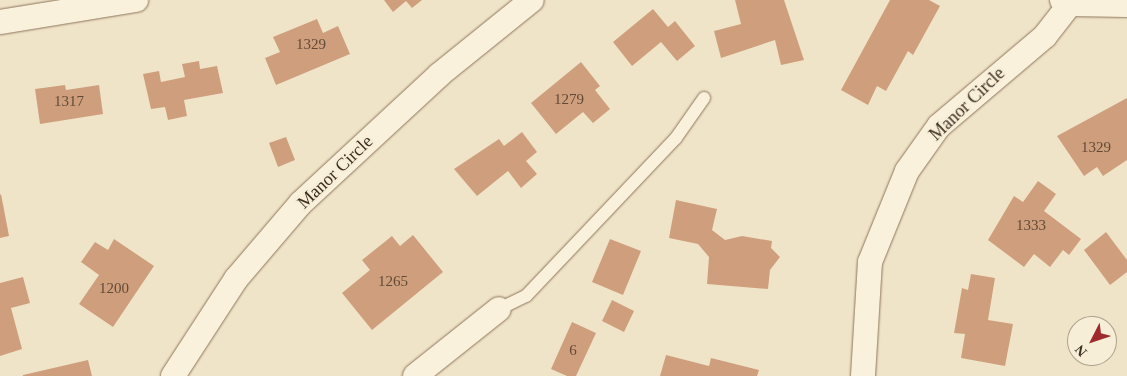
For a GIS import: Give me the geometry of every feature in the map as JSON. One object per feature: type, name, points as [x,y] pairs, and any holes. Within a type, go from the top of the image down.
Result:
[{"type":"street","points":[[0,22],[136,0]]},
{"type":"street","name":"Manor Circle","points":[[173,376],[236,278],[301,203],[439,75],[532,0]]},
{"type":"street","points":[[1066,2],[1127,5]]},
{"type":"street","name":"Manor Circle","points":[[863,376],[870,262],[907,171],[939,126],[1045,36],[1066,2]]},
{"type":"street","points":[[415,376],[499,309]]},
{"type":"lane","points":[[499,309],[526,296],[676,138],[704,98]]},
{"type":"building","points":[[384,0],[422,0],[412,8],[406,1],[393,12]]},
{"type":"building","points":[[735,0],[784,0],[804,60],[781,65],[775,40],[721,58],[714,31],[741,24]]},
{"type":"building","points":[[890,0],[929,0],[940,6],[913,55],[908,51],[886,91],[877,86],[868,105],[841,90]]},
{"type":"building","points":[[653,9],[668,27],[675,21],[695,46],[677,61],[661,42],[632,66],[613,42]]},
{"type":"building","points":[[317,19],[323,33],[338,26],[350,54],[276,85],[265,58],[280,52],[273,37]]},
{"type":"building","points":[[199,61],[200,69],[217,66],[223,93],[184,100],[187,116],[168,120],[165,107],[151,109],[143,74],[159,71],[161,82],[185,77],[182,64]]},
{"type":"building","points":[[581,62],[600,86],[595,90],[610,109],[593,123],[583,112],[556,134],[531,103]]},
{"type":"building","points":[[65,85],[66,90],[99,85],[103,114],[40,124],[35,89]]},
{"type":"building","points":[[1127,98],[1127,160],[1103,176],[1097,167],[1084,176],[1057,136]]},
{"type":"building","points":[[522,132],[537,152],[526,161],[537,174],[521,188],[508,171],[477,196],[454,169],[499,139],[504,146]]},
{"type":"building","points":[[286,137],[295,160],[278,167],[269,143]]},
{"type":"building","points":[[1038,181],[1056,194],[1044,211],[1081,239],[1069,255],[1063,250],[1050,267],[1034,254],[1024,267],[988,240],[1014,196],[1023,202]]},
{"type":"building","points":[[0,195],[9,236],[0,238]]},
{"type":"building","points":[[676,200],[717,209],[712,230],[725,240],[742,236],[772,241],[771,248],[780,257],[770,270],[768,289],[707,284],[709,257],[698,244],[669,238]]},
{"type":"building","points":[[1106,232],[1127,260],[1127,272],[1110,285],[1084,250]]},
{"type":"building","points":[[413,235],[443,272],[372,330],[342,293],[370,270],[362,260],[392,236],[400,246]]},
{"type":"building","points":[[114,239],[154,266],[113,327],[79,304],[99,275],[81,262],[95,242],[108,250]]},
{"type":"building","points":[[610,239],[641,251],[623,295],[592,282]]},
{"type":"building","points":[[971,274],[995,278],[988,320],[1013,324],[1005,366],[961,358],[965,334],[954,333],[962,288],[968,290]]},
{"type":"building","points":[[23,277],[30,303],[11,308],[22,349],[0,356],[0,283]]},
{"type":"building","points":[[612,300],[634,311],[624,332],[602,321]]},
{"type":"building","points":[[572,322],[596,333],[576,376],[567,376],[551,369]]},
{"type":"building","points":[[666,355],[709,366],[711,358],[759,370],[757,376],[660,376]]},
{"type":"building","points":[[88,360],[92,376],[23,376],[23,375]]}]
